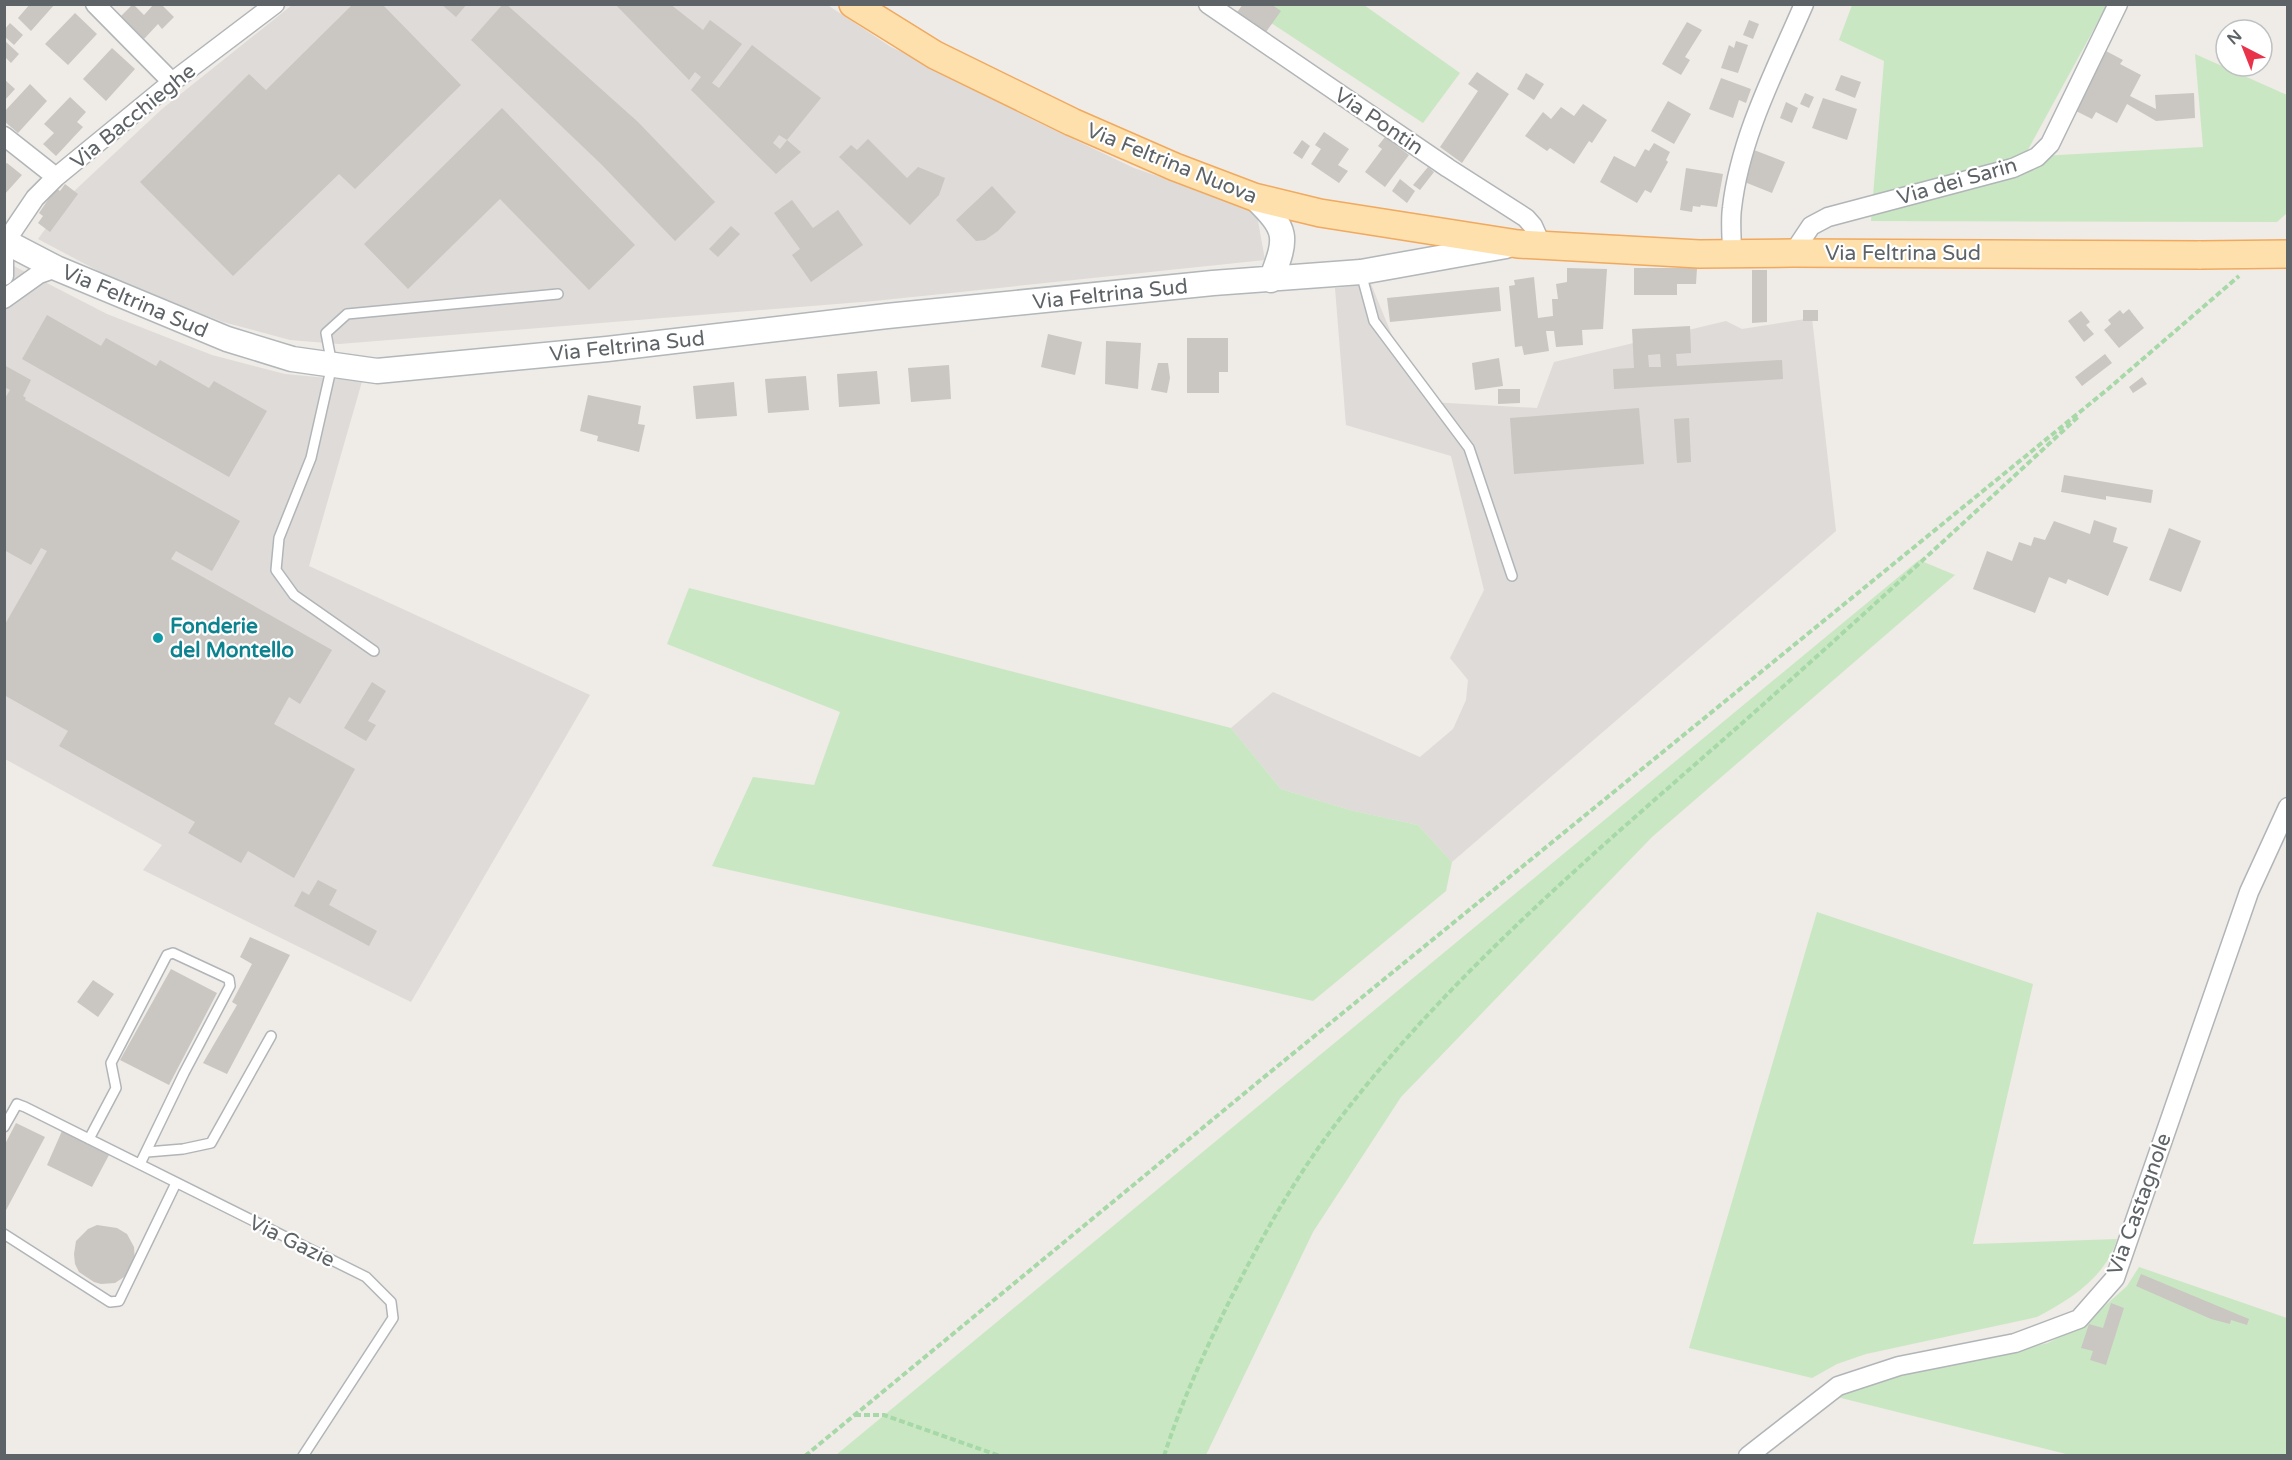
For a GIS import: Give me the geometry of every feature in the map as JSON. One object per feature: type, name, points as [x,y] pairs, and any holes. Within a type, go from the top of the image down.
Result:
[{"type":"main road","name":"Via Feltrina Nuova","points":[[853,4],[935,55],[1025,100],[1176,167],[1254,197],[1320,213],[1530,245]]},
{"type":"main road","points":[[887,4],[973,67],[1025,100]]},
{"type":"main road","points":[[1254,197],[1272,214],[1282,230],[1284,243],[1271,280]]},
{"type":"main road","name":"Via Feltrina Sud","points":[[5,244],[56,268],[227,339],[292,359],[377,371],[607,349],[898,314],[1214,283],[1361,272],[1530,245],[1699,254],[2288,254]]},
{"type":"street","points":[[95,4],[172,82]]},
{"type":"street","name":"Via Bacchieghe","points":[[5,244],[35,198],[56,177],[172,82],[275,4]]},
{"type":"street","name":"Via Pontin","points":[[1208,4],[1448,168],[1526,218],[1533,225],[1530,245]]},
{"type":"street","points":[[1732,254],[1731,208],[1741,164],[1755,118],[1804,4]]},
{"type":"street","name":"Via dei Sarin","points":[[1793,253],[1811,226],[1828,217],[2013,168],[2037,157],[2050,144],[2118,4]]},
{"type":"street","points":[[4,136],[56,177]]},
{"type":"street","points":[[4,276],[5,244]]},
{"type":"street","points":[[4,299],[39,274],[56,268]]},
{"type":"street","name":"Via Castagnole","points":[[1748,1455],[1838,1386],[1899,1366],[2015,1343],[2079,1319],[2115,1278],[2249,892],[2288,807]]},
{"type":"lane","points":[[1361,272],[1374,321],[1469,448],[1512,576]]},
{"type":"lane","points":[[374,651],[294,595],[276,570],[279,538],[311,458],[332,365],[326,333],[347,314],[558,294]]},
{"type":"lane","points":[[89,1139],[116,1088],[111,1063],[166,955],[173,953],[229,979],[230,986],[174,1092],[140,1164]]},
{"type":"lane","points":[[147,1152],[183,1149],[211,1143],[271,1036]]},
{"type":"lane","name":"Via Gazie","points":[[4,1127],[17,1104],[25,1107],[366,1277],[391,1302],[393,1318],[303,1455]]},
{"type":"lane","points":[[4,1234],[110,1302],[119,1301],[176,1184]]},
{"type":"path","points":[[805,1455],[1272,1070],[2108,389],[2243,273]]},
{"type":"path","points":[[1164,1455],[1206,1349],[1286,1197],[1334,1126],[1387,1060],[1457,984],[1569,876],[1841,636],[2108,389]]},
{"type":"path","points":[[854,1415],[884,1415],[1000,1455]]},
{"type":"shaded area","points":[[826,4],[891,47],[943,71],[1033,120],[1134,168],[1256,210],[1265,260],[874,301],[339,344],[290,340],[223,322],[121,283],[38,239],[71,194],[162,109],[292,5]]},
{"type":"shaded area","points":[[4,261],[107,314],[212,355],[285,374],[338,379],[363,378],[309,566],[590,695],[411,1002],[143,870],[162,845],[5,759]]},
{"type":"shaded area","points":[[1371,284],[1393,338],[1430,402],[1537,408],[1554,362],[1726,321],[1742,329],[1812,318],[1836,531],[1452,862],[1418,825],[1350,810],[1281,789],[1231,728],[1273,692],[1420,757],[1453,729],[1466,700],[1468,680],[1450,658],[1484,590],[1451,456],[1346,425],[1335,288]]},
{"type":"green space","points":[[1244,5],[1364,5],[1460,73],[1423,123]]},
{"type":"green space","points":[[1852,5],[2107,5],[2024,157],[2203,147],[2195,54],[2214,62],[2214,78],[2249,78],[2287,95],[2287,213],[2277,222],[1871,221],[1884,61],[1839,40]]},
{"type":"green space","points":[[1919,560],[1955,575],[1652,837],[1401,1097],[1313,1232],[1206,1455],[836,1455]]},
{"type":"green space","points":[[689,588],[1231,728],[1281,789],[1350,810],[1418,825],[1452,862],[1446,891],[1313,1001],[712,866],[753,777],[814,785],[840,712],[667,644]]},
{"type":"green space","points":[[1817,912],[2033,984],[1973,1244],[2117,1239],[2105,1265],[2086,1286],[2037,1317],[1866,1354],[1837,1364],[1812,1378],[1689,1348]]},
{"type":"green space","points":[[2139,1267],[2287,1318],[2287,1455],[2070,1455],[1837,1397],[1873,1382],[2048,1343],[2075,1329],[2098,1312],[2127,1286]]},
{"type":"building","points":[[30,4],[55,4],[31,31],[18,18]]},
{"type":"building","points":[[133,4],[144,15],[154,4],[161,4],[174,17],[162,29],[158,24],[144,39],[121,16]]},
{"type":"building","points":[[353,4],[382,4],[461,85],[355,189],[339,174],[233,276],[140,182],[249,74],[266,90]]},
{"type":"building","points":[[441,4],[467,4],[456,17]]},
{"type":"building","points":[[503,4],[506,4],[638,122],[715,202],[675,241],[601,164],[471,40]]},
{"type":"building","points":[[615,4],[670,4],[703,30],[710,20],[742,44],[712,83],[719,88],[752,45],[821,98],[787,140],[801,152],[776,174],[691,90],[701,77],[695,72],[689,80]],"holes":[[[779,135],[787,140],[780,149],[773,143]]]},
{"type":"building","points":[[1243,4],[1271,4],[1281,11],[1266,32],[1251,21],[1246,27],[1233,18]]},
{"type":"building","points":[[75,13],[97,34],[68,65],[45,44]]},
{"type":"building","points":[[1749,20],[1759,24],[1753,39],[1743,35]]},
{"type":"building","points":[[1687,22],[1702,30],[1685,57],[1690,60],[1681,75],[1662,64]]},
{"type":"building","points":[[10,23],[23,35],[14,45],[4,36],[4,30]]},
{"type":"building","points":[[4,40],[19,54],[11,63],[4,56]]},
{"type":"building","points":[[1736,41],[1748,45],[1738,73],[1721,68],[1729,45],[1734,48]]},
{"type":"building","points":[[112,48],[135,69],[106,101],[83,79]]},
{"type":"building","points":[[2106,51],[2123,60],[2120,64],[2141,75],[2130,96],[2156,109],[2155,95],[2194,93],[2195,118],[2156,121],[2127,104],[2117,123],[2096,112],[2092,119],[2070,108],[2083,95]]},
{"type":"building","points":[[1477,72],[1509,94],[1462,163],[1440,147],[1478,91],[1468,84]]},
{"type":"building","points":[[1526,73],[1544,84],[1534,100],[1517,89]]},
{"type":"building","points":[[1841,75],[1861,82],[1855,98],[1835,90]]},
{"type":"building","points":[[1721,78],[1751,89],[1746,103],[1739,100],[1733,118],[1709,109]]},
{"type":"building","points":[[4,79],[15,89],[4,101]]},
{"type":"building","points":[[30,84],[47,101],[18,133],[4,121],[4,112]]},
{"type":"building","points":[[1805,93],[1814,97],[1809,108],[1800,104]]},
{"type":"building","points":[[70,97],[86,112],[77,122],[83,127],[56,156],[43,144],[54,133],[44,124]]},
{"type":"building","points":[[1823,98],[1857,109],[1847,140],[1812,128]]},
{"type":"building","points":[[1668,101],[1691,114],[1674,144],[1651,131]]},
{"type":"building","points":[[1786,102],[1798,108],[1792,123],[1780,118]]},
{"type":"building","points":[[1583,104],[1607,120],[1592,143],[1589,141],[1574,164],[1550,148],[1547,151],[1525,136],[1543,112],[1551,119],[1561,107],[1574,116]]},
{"type":"building","points":[[502,108],[635,245],[589,290],[500,199],[408,289],[364,244]]},
{"type":"building","points":[[1324,132],[1349,149],[1338,165],[1348,171],[1339,183],[1311,164],[1321,149],[1315,145]]},
{"type":"building","points":[[1385,137],[1409,155],[1385,187],[1365,172],[1382,149],[1378,146]]},
{"type":"building","points":[[868,139],[907,178],[918,167],[945,178],[939,195],[910,225],[839,157],[851,145],[857,150]]},
{"type":"building","points":[[1302,140],[1310,146],[1302,159],[1293,153]]},
{"type":"building","points":[[1654,143],[1670,152],[1666,160],[1668,162],[1651,193],[1645,190],[1637,203],[1600,182],[1614,156],[1635,167],[1645,149],[1649,151]]},
{"type":"building","points":[[1754,150],[1785,162],[1772,193],[1742,181]]},
{"type":"building","points":[[7,163],[22,175],[4,195],[4,165]]},
{"type":"building","points":[[1428,167],[1434,172],[1420,190],[1413,185]]},
{"type":"building","points":[[1686,168],[1723,174],[1717,207],[1701,205],[1700,207],[1693,206],[1692,212],[1680,210]]},
{"type":"building","points":[[1400,179],[1415,191],[1407,203],[1392,191]]},
{"type":"building","points":[[65,184],[78,194],[50,232],[38,223],[43,216],[39,213],[56,188],[60,191]]},
{"type":"building","points":[[992,186],[1016,212],[998,231],[985,240],[976,241],[956,220]]},
{"type":"building","points":[[792,200],[813,228],[838,210],[863,245],[811,282],[792,255],[800,249],[774,213]]},
{"type":"building","points":[[731,226],[740,234],[718,257],[709,249]]},
{"type":"building","points":[[1567,268],[1607,269],[1603,329],[1582,330],[1583,345],[1556,347],[1554,331],[1546,331],[1549,351],[1524,355],[1522,346],[1515,347],[1509,286],[1515,285],[1514,280],[1534,277],[1538,318],[1553,316],[1552,299],[1558,299],[1556,284],[1567,282]]},
{"type":"building","points":[[1634,268],[1697,268],[1696,284],[1677,284],[1677,295],[1634,295]]},
{"type":"building","points":[[1752,270],[1767,270],[1767,322],[1752,323]]},
{"type":"building","points":[[1499,287],[1501,311],[1390,322],[1387,298]]},
{"type":"building","points":[[2129,309],[2144,328],[2119,348],[2104,330],[2111,324],[2108,320],[2120,310],[2123,314]]},
{"type":"building","points":[[1803,310],[1818,310],[1818,321],[1803,321]]},
{"type":"building","points":[[2081,311],[2090,322],[2086,325],[2094,334],[2084,342],[2068,321]]},
{"type":"building","points":[[47,315],[101,346],[106,338],[156,366],[160,360],[209,388],[214,381],[267,411],[229,477],[22,359]]},
{"type":"building","points":[[1690,326],[1691,353],[1676,354],[1677,366],[1782,360],[1783,379],[1614,389],[1613,369],[1634,368],[1632,329]],"holes":[[[1660,354],[1661,367],[1649,367],[1648,355]]]},
{"type":"building","points":[[1048,334],[1082,342],[1075,375],[1041,367]]},
{"type":"building","points":[[1187,338],[1228,338],[1228,372],[1219,372],[1219,393],[1187,393]]},
{"type":"building","points":[[1106,341],[1141,343],[1138,389],[1105,384]]},
{"type":"building","points":[[2105,354],[2112,363],[2082,386],[2075,377]]},
{"type":"building","points":[[1499,358],[1503,386],[1475,390],[1472,363]]},
{"type":"building","points":[[1158,363],[1168,363],[1170,378],[1167,393],[1151,390]]},
{"type":"building","name":"Fonderie del Montello","points":[[4,365],[31,380],[23,396],[25,400],[240,521],[212,571],[176,551],[171,559],[332,650],[300,704],[289,697],[274,724],[355,769],[294,878],[248,851],[241,863],[188,833],[195,822],[59,746],[68,731],[4,695],[4,626],[47,551],[41,548],[31,565],[4,550],[4,400],[10,390],[4,387]]},
{"type":"building","points":[[949,365],[951,399],[911,402],[908,368]]},
{"type":"building","points":[[877,371],[880,404],[839,407],[837,374]]},
{"type":"building","points":[[806,376],[809,410],[768,413],[765,379]]},
{"type":"building","points":[[2142,377],[2147,384],[2133,393],[2129,387]]},
{"type":"building","points":[[734,382],[737,416],[696,419],[693,386]]},
{"type":"building","points":[[1498,389],[1520,389],[1520,403],[1498,404]]},
{"type":"building","points":[[588,395],[641,406],[638,424],[645,425],[639,452],[597,441],[598,436],[580,431]]},
{"type":"building","points":[[1639,408],[1644,464],[1514,474],[1510,418]]},
{"type":"building","points":[[1689,418],[1691,462],[1677,463],[1674,419]]},
{"type":"building","points":[[2064,475],[2153,490],[2151,503],[2106,496],[2106,500],[2061,492]]},
{"type":"building","points":[[2094,520],[2117,528],[2113,542],[2128,547],[2108,596],[2068,579],[2066,584],[2049,577],[2035,613],[1973,589],[1987,551],[2012,561],[2019,542],[2031,546],[2034,537],[2045,540],[2054,521],[2090,534]]},
{"type":"building","points":[[2169,528],[2201,541],[2181,592],[2149,580]]},
{"type":"building","points":[[372,682],[386,691],[368,721],[376,725],[366,741],[344,728]]},
{"type":"building","points":[[318,880],[337,890],[329,905],[377,931],[369,946],[294,906],[302,891],[309,895]]},
{"type":"building","points":[[250,937],[290,955],[227,1074],[203,1063],[237,1005],[232,1002],[252,964],[240,957]]},
{"type":"building","points":[[171,969],[217,993],[169,1085],[120,1060]]},
{"type":"building","points":[[93,980],[114,994],[98,1017],[77,1002]]},
{"type":"building","points":[[16,1123],[45,1137],[4,1214],[4,1146]]},
{"type":"building","points":[[62,1131],[109,1155],[92,1187],[47,1165]]},
{"type":"building","points":[[97,1225],[117,1228],[127,1234],[134,1247],[135,1262],[127,1275],[115,1283],[94,1282],[79,1272],[75,1264],[76,1241],[88,1229]]},
{"type":"building","points":[[2141,1274],[2249,1319],[2247,1325],[2231,1320],[2230,1324],[2211,1319],[2136,1286]]},
{"type":"building","points":[[2111,1303],[2124,1308],[2106,1365],[2090,1360],[2093,1351],[2081,1348],[2089,1324],[2103,1328]]},
{"type":"place","name":"Fonderie del Montello","points":[[158,638]]}]
